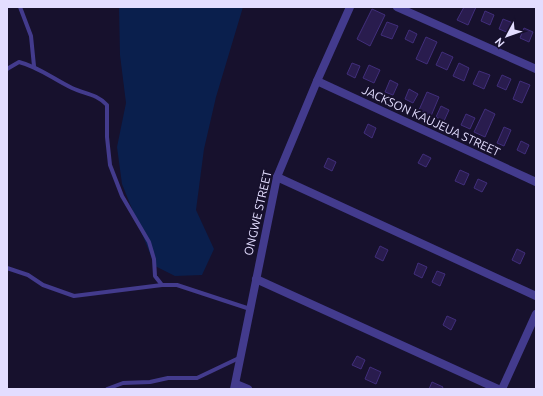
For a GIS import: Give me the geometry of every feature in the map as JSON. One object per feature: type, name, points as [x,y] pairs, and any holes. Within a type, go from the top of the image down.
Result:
[{"type":"street","name":"ONGWE STREET","points":[[235,386],[277,177],[350,7]]},
{"type":"street","points":[[397,7],[536,69]]},
{"type":"street","name":"JACKSON KAUJEUA STREET","points":[[317,81],[536,182]]},
{"type":"street","points":[[277,177],[536,296]]},
{"type":"street","points":[[256,279],[498,389]]},
{"type":"street","points":[[502,389],[536,314]]},
{"type":"street","points":[[235,386],[248,389]]},
{"type":"lane","points":[[20,7],[31,36],[34,66]]},
{"type":"lane","points":[[7,69],[19,62],[34,66],[73,88],[101,98],[108,105],[107,137],[110,165],[122,196],[149,242],[154,260],[155,276],[162,285]]},
{"type":"lane","points":[[7,268],[28,275],[43,285],[74,296],[162,285],[177,285],[250,309]]},
{"type":"lane","points":[[107,389],[123,383],[150,382],[168,378],[198,378],[241,357]]},
{"type":"water","points":[[119,7],[243,7],[216,97],[204,149],[196,210],[214,249],[202,275],[175,276],[155,266],[122,184],[117,147],[126,103],[120,55]]},
{"type":"building","points":[[464,7],[476,7],[468,25],[457,20]]},
{"type":"building","points":[[372,9],[385,15],[370,46],[357,39]]},
{"type":"building","points":[[485,11],[494,15],[490,25],[481,21]]},
{"type":"building","points":[[503,19],[513,23],[509,33],[499,29]]},
{"type":"building","points":[[387,22],[398,26],[392,39],[381,35]]},
{"type":"building","points":[[524,28],[533,32],[529,42],[520,38]]},
{"type":"building","points":[[409,30],[417,34],[413,43],[405,39]]},
{"type":"building","points":[[426,37],[437,42],[427,64],[416,59]]},
{"type":"building","points":[[442,52],[453,57],[447,70],[436,65]]},
{"type":"building","points":[[352,63],[360,66],[355,78],[347,74]]},
{"type":"building","points":[[459,63],[469,68],[464,81],[453,76]]},
{"type":"building","points":[[369,65],[380,70],[374,83],[363,78]]},
{"type":"building","points":[[479,71],[490,75],[484,89],[473,84]]},
{"type":"building","points":[[502,75],[511,79],[506,90],[497,86]]},
{"type":"building","points":[[390,80],[398,84],[393,95],[385,92]]},
{"type":"building","points":[[520,81],[530,85],[522,103],[513,99]]},
{"type":"building","points":[[409,89],[418,94],[413,103],[405,99]]},
{"type":"building","points":[[427,92],[439,97],[431,116],[419,110]]},
{"type":"building","points":[[441,106],[449,110],[444,121],[436,117]]},
{"type":"building","points":[[485,109],[495,114],[485,137],[474,132]]},
{"type":"building","points":[[466,114],[475,118],[470,129],[461,125]]},
{"type":"building","points":[[368,124],[376,128],[372,138],[364,133]]},
{"type":"building","points":[[504,127],[511,130],[504,146],[497,143]]},
{"type":"building","points":[[521,141],[529,145],[525,154],[517,150]]},
{"type":"building","points":[[423,154],[431,158],[426,167],[418,163]]},
{"type":"building","points":[[328,158],[336,162],[332,171],[324,167]]},
{"type":"building","points":[[460,170],[469,174],[464,185],[455,181]]},
{"type":"building","points":[[478,179],[487,183],[482,192],[474,188]]},
{"type":"building","points":[[380,246],[388,250],[383,261],[375,257]]},
{"type":"building","points":[[517,249],[525,253],[520,264],[512,260]]},
{"type":"building","points":[[418,263],[427,267],[422,278],[414,274]]},
{"type":"building","points":[[437,271],[445,274],[440,286],[432,282]]},
{"type":"building","points":[[447,316],[456,320],[451,330],[443,325]]},
{"type":"building","points":[[357,356],[365,360],[361,369],[352,365]]},
{"type":"building","points":[[370,367],[381,372],[376,384],[365,379]]},
{"type":"building","points":[[432,382],[443,387],[442,389],[429,389]]}]
